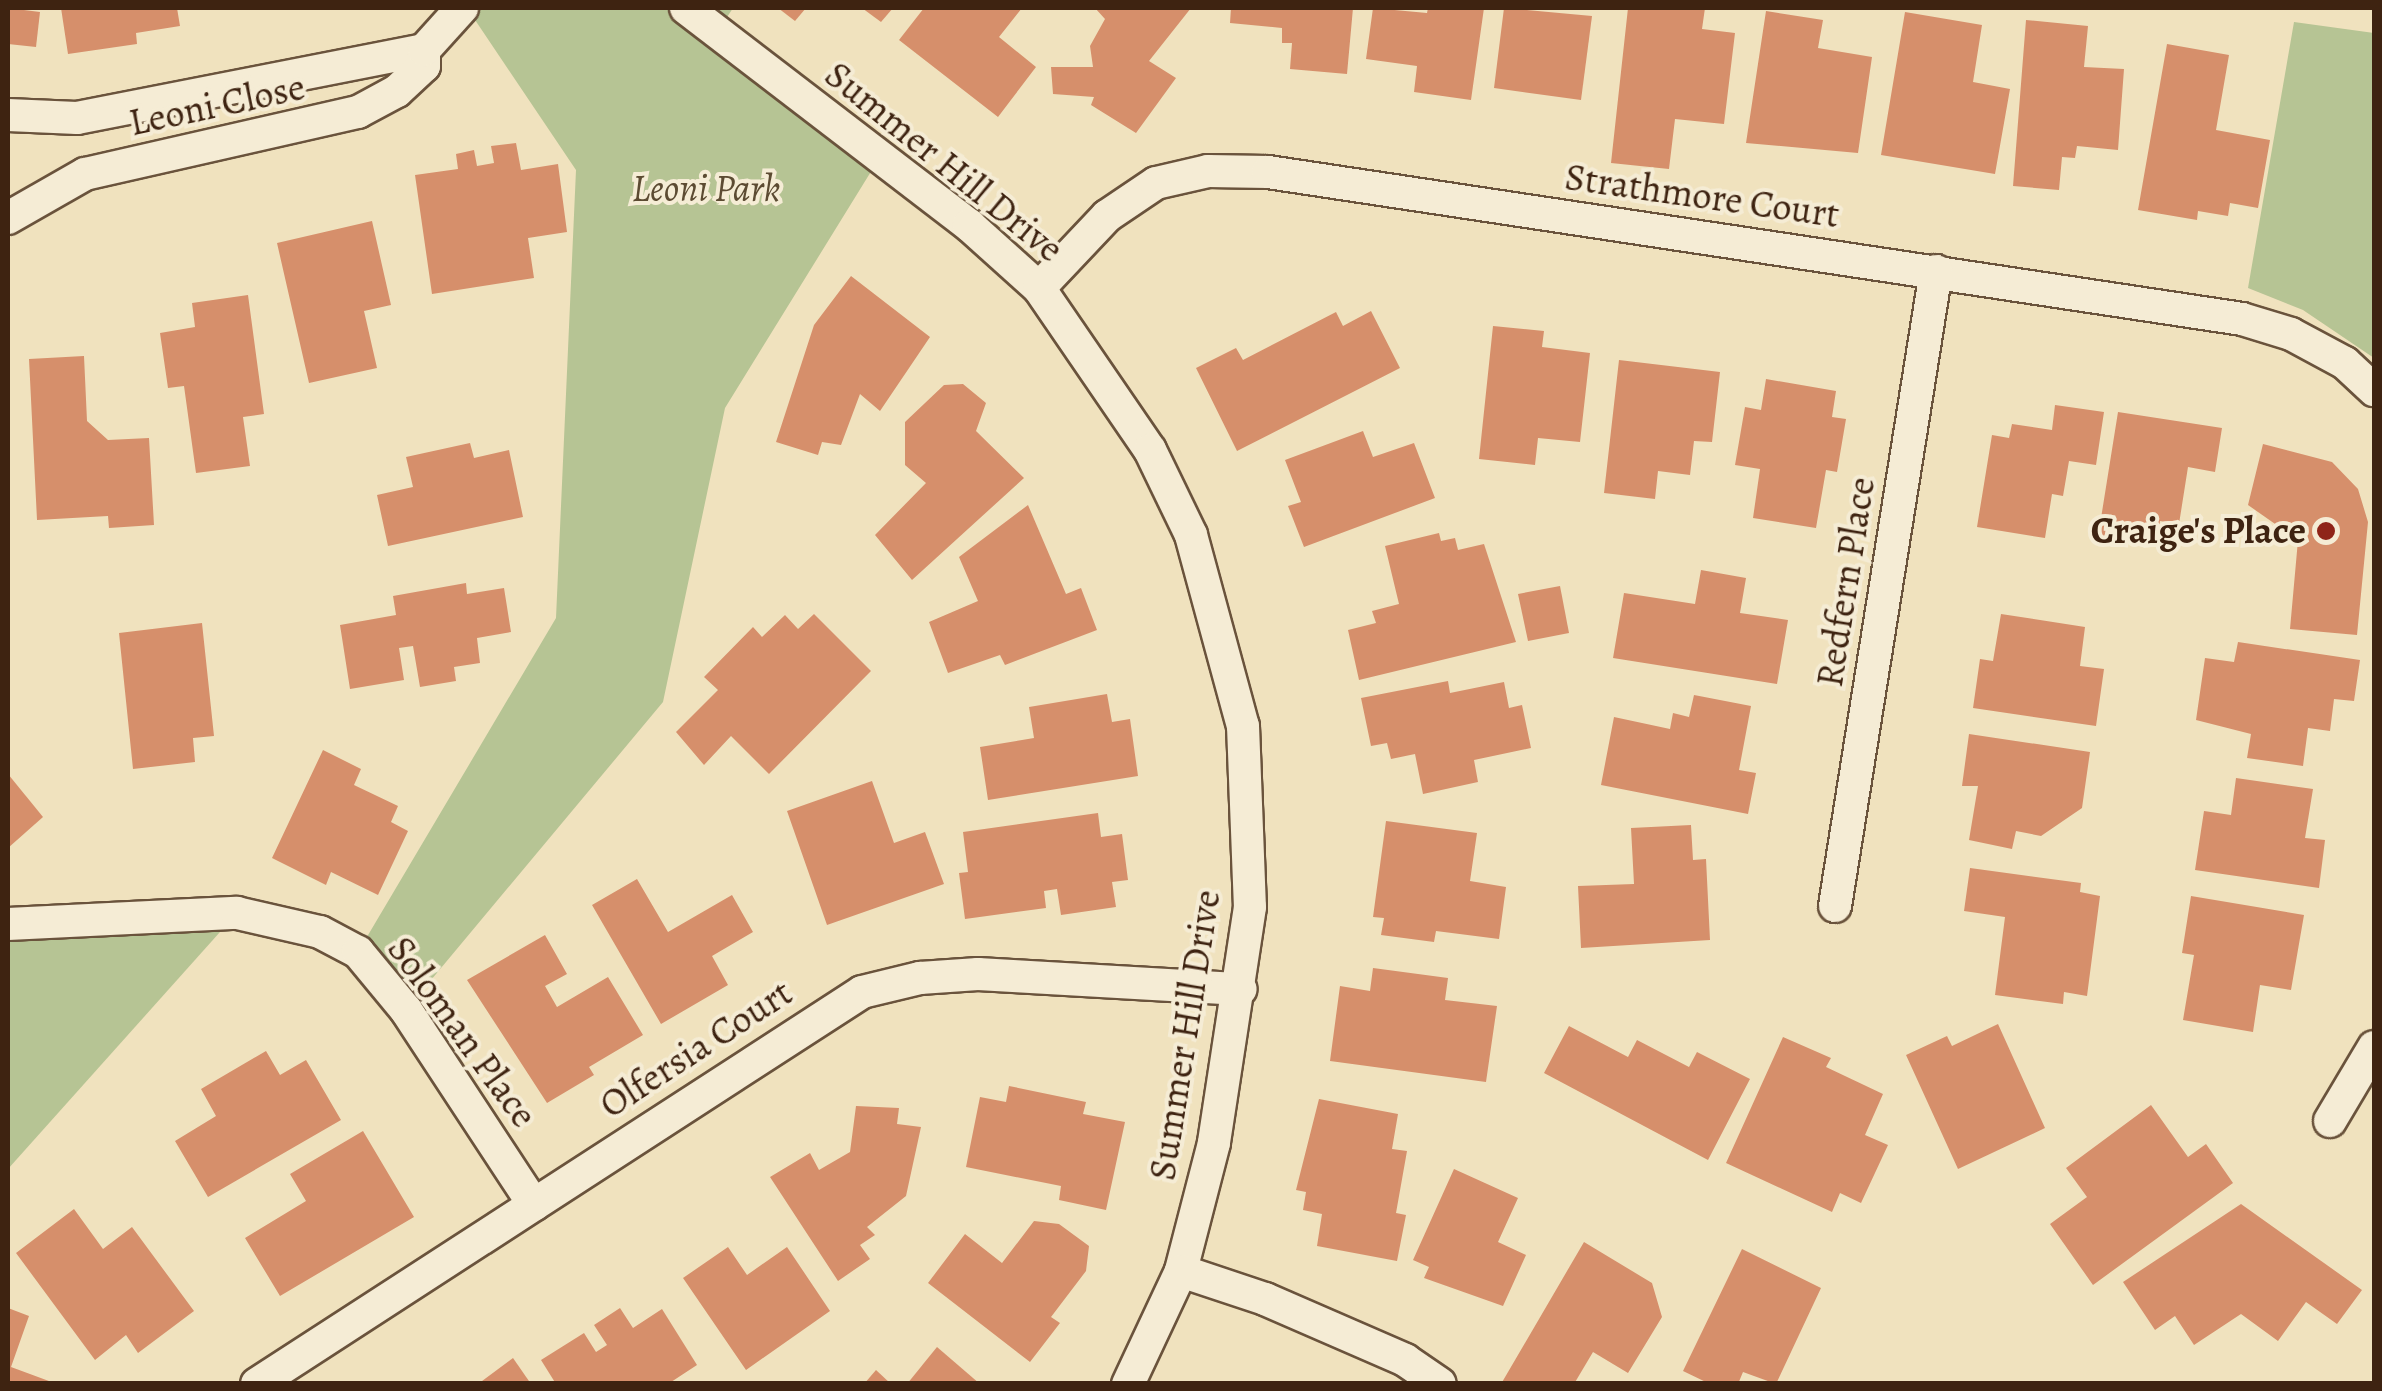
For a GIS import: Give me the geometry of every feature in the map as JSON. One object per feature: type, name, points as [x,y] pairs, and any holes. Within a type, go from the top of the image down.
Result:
[{"type":"street","name":"Leoni Close","points":[[8,115],[77,118],[424,50],[462,8]]},
{"type":"street","name":"Summer Hill Drive","points":[[686,8],[969,225],[1039,288],[1150,450],[1191,535],[1217,616],[1243,726],[1252,826],[1241,989],[1214,1143],[1181,1271],[1128,1384]]},
{"type":"street","name":"Leoni Close","points":[[8,218],[85,174],[358,112],[397,91],[424,66],[424,50]]},
{"type":"street","name":"Strathmore Court","points":[[1039,288],[1107,216],[1156,182],[1208,172],[1268,172],[2242,319],[2292,334],[2346,363],[2374,390]]},
{"type":"street","name":"Redfern Place","points":[[1835,906],[1936,272]]},
{"type":"street","name":"Soloman Place","points":[[8,924],[237,912],[320,932],[358,952],[406,1010],[534,1205]]},
{"type":"street","name":"Olfersia Court","points":[[256,1384],[534,1205],[802,1025],[862,992],[920,978],[978,974],[1241,989]]},
{"type":"street","points":[[2330,1121],[2374,1047]]},
{"type":"street","points":[[1181,1271],[1265,1298],[1404,1360],[1440,1384]]},
{"type":"green space","name":"Leoni Park","points":[[467,8],[733,8],[718,31],[880,157],[725,408],[663,702],[406,1010],[358,952],[556,618],[576,170]]},
{"type":"green space","points":[[2294,22],[2374,33],[2374,358],[2303,310],[2248,288]]},
{"type":"green space","points":[[237,913],[8,1169],[8,930]]},
{"type":"building","points":[[8,8],[40,12],[36,47],[8,44]]},
{"type":"building","points":[[61,8],[177,8],[180,26],[136,33],[137,44],[68,54]]},
{"type":"building","points":[[778,8],[806,8],[795,21]]},
{"type":"building","points":[[862,8],[893,8],[881,22]]},
{"type":"building","points":[[924,8],[1022,8],[999,37],[1036,67],[998,117],[899,40]]},
{"type":"building","points":[[1095,8],[1191,8],[1149,61],[1176,78],[1136,133],[1091,105],[1094,97],[1053,94],[1051,67],[1093,67],[1090,46],[1105,19]]},
{"type":"building","points":[[1231,8],[1353,8],[1347,74],[1290,69],[1292,43],[1282,43],[1282,28],[1230,23]]},
{"type":"building","points":[[1373,8],[1427,13],[1428,8],[1484,8],[1471,100],[1414,92],[1417,66],[1366,59]]},
{"type":"building","points":[[1504,8],[1592,16],[1581,100],[1494,88]]},
{"type":"building","points":[[1628,8],[1705,8],[1702,29],[1735,33],[1724,124],[1675,119],[1669,169],[1611,163]]},
{"type":"building","points":[[1766,11],[1823,20],[1818,48],[1872,57],[1858,153],[1746,143]]},
{"type":"building","points":[[1905,12],[1982,25],[1973,82],[2010,89],[1995,174],[1881,155]]},
{"type":"building","points":[[2026,20],[2088,26],[2084,67],[2124,69],[2118,150],[2077,146],[2075,158],[2062,157],[2059,190],[2013,186]]},
{"type":"building","points":[[2167,44],[2229,55],[2216,130],[2270,140],[2258,208],[2230,203],[2228,216],[2198,211],[2197,220],[2138,210]]},
{"type":"building","points":[[516,143],[521,170],[558,164],[567,232],[528,238],[534,278],[432,294],[415,175],[458,169],[456,154],[474,150],[477,166],[494,163],[491,146]]},
{"type":"building","points":[[372,221],[391,305],[364,311],[377,368],[309,383],[277,243]]},
{"type":"building","points":[[851,276],[930,337],[880,411],[860,394],[841,445],[822,442],[818,455],[776,442],[814,325]]},
{"type":"building","points":[[248,295],[264,414],[243,417],[250,466],[196,473],[184,386],[168,388],[160,333],[195,327],[192,303]]},
{"type":"building","points":[[1371,311],[1400,368],[1237,451],[1196,368],[1236,348],[1243,360],[1336,312],[1343,326]]},
{"type":"building","points":[[1493,326],[1544,331],[1542,347],[1590,353],[1580,442],[1538,438],[1535,465],[1479,459]]},
{"type":"building","points":[[84,356],[87,421],[108,440],[149,438],[154,525],[109,528],[108,516],[37,520],[29,359]]},
{"type":"building","points":[[1619,360],[1720,372],[1712,442],[1694,441],[1690,475],[1658,471],[1655,499],[1604,493]]},
{"type":"building","points":[[1766,379],[1836,391],[1832,417],[1846,419],[1837,472],[1826,470],[1816,528],[1753,518],[1760,469],[1735,465],[1745,407],[1761,410]]},
{"type":"building","points":[[963,384],[986,403],[976,431],[1024,478],[912,580],[875,535],[926,483],[905,465],[905,422],[944,385]]},
{"type":"building","points":[[2055,405],[2104,412],[2096,465],[2069,461],[2063,496],[2052,494],[2045,538],[1977,527],[1992,435],[2009,438],[2012,424],[2052,430]]},
{"type":"building","points":[[2118,412],[2222,428],[2215,472],[2188,467],[2179,524],[2160,521],[2156,546],[2098,537]]},
{"type":"building","points":[[1363,431],[1373,457],[1414,443],[1435,498],[1304,547],[1288,506],[1301,502],[1285,460]]},
{"type":"building","points":[[470,443],[474,458],[509,450],[523,517],[388,546],[377,495],[413,487],[406,457]]},
{"type":"building","name":"Craige's Place","points":[[2263,444],[2332,462],[2358,489],[2368,522],[2357,635],[2290,629],[2298,540],[2248,505]]},
{"type":"building","points":[[1028,505],[1066,594],[1081,588],[1097,630],[1005,665],[1000,655],[948,673],[929,622],[978,601],[959,557]]},
{"type":"building","points":[[1439,533],[1441,541],[1455,538],[1458,550],[1484,544],[1516,642],[1359,680],[1348,630],[1376,623],[1372,611],[1399,604],[1385,546]]},
{"type":"building","points":[[1701,570],[1746,578],[1740,613],[1788,620],[1777,684],[1613,658],[1624,593],[1695,604]]},
{"type":"building","points":[[466,583],[467,594],[504,588],[511,632],[477,638],[480,663],[454,667],[456,681],[420,687],[413,646],[399,648],[404,680],[350,689],[340,625],[396,615],[393,596]]},
{"type":"building","points":[[1560,586],[1569,633],[1528,641],[1518,594]]},
{"type":"building","points":[[814,614],[871,671],[769,774],[731,736],[704,765],[676,732],[718,690],[704,677],[753,627],[762,637],[785,615],[798,629]]},
{"type":"building","points":[[2001,614],[2085,627],[2080,666],[2104,669],[2096,726],[1973,708],[1980,659],[1993,661]]},
{"type":"building","points":[[202,623],[214,736],[193,738],[195,762],[133,769],[119,633]]},
{"type":"building","points":[[2238,642],[2360,660],[2354,701],[2334,699],[2330,731],[2308,728],[2303,766],[2247,758],[2251,734],[2196,720],[2205,658],[2234,662]]},
{"type":"building","points":[[1448,681],[1450,693],[1504,682],[1509,708],[1522,705],[1531,748],[1474,760],[1478,782],[1423,794],[1415,754],[1391,759],[1387,743],[1371,746],[1361,698]]},
{"type":"building","points":[[1107,694],[1112,722],[1130,719],[1138,776],[988,800],[980,747],[1034,738],[1029,707]]},
{"type":"building","points":[[1694,695],[1751,706],[1739,770],[1756,773],[1748,814],[1601,785],[1614,717],[1670,729],[1673,713],[1689,717]]},
{"type":"building","points":[[1969,734],[2090,752],[2082,808],[2041,836],[2016,831],[2012,849],[1969,840],[1978,786],[1962,786]]},
{"type":"building","points":[[323,750],[361,769],[354,785],[398,806],[391,822],[408,831],[378,895],[331,872],[326,885],[272,858]]},
{"type":"building","points":[[8,774],[43,817],[8,848]]},
{"type":"building","points":[[2236,778],[2313,789],[2305,838],[2325,840],[2319,888],[2195,870],[2204,811],[2231,815]]},
{"type":"building","points":[[872,781],[894,843],[925,832],[944,884],[827,925],[787,811]]},
{"type":"building","points":[[1098,813],[1101,837],[1122,834],[1128,880],[1112,882],[1116,907],[1061,915],[1057,889],[1044,891],[1046,908],[965,919],[959,873],[968,872],[963,832]]},
{"type":"building","points":[[1386,821],[1477,833],[1470,881],[1506,887],[1499,939],[1436,931],[1434,942],[1381,935],[1384,918],[1373,917]]},
{"type":"building","points":[[1691,825],[1693,860],[1706,859],[1710,940],[1581,948],[1578,886],[1634,884],[1631,828]]},
{"type":"building","points":[[1970,868],[2081,883],[2080,892],[2100,896],[2087,996],[2064,992],[2063,1004],[1995,995],[2005,917],[1964,911]]},
{"type":"building","points":[[637,879],[668,932],[732,895],[753,932],[712,956],[728,985],[661,1024],[592,905]]},
{"type":"building","points":[[2191,896],[2304,915],[2291,990],[2260,985],[2253,1032],[2183,1020],[2194,955],[2182,953]]},
{"type":"building","points":[[545,935],[567,974],[545,986],[557,1007],[608,977],[643,1035],[589,1067],[594,1075],[547,1103],[467,980]]},
{"type":"building","points":[[1373,968],[1448,978],[1445,1000],[1497,1006],[1486,1082],[1330,1061],[1340,986],[1370,991]]},
{"type":"building","points":[[1998,1024],[2045,1128],[1958,1169],[1906,1055],[1947,1036],[1952,1046]]},
{"type":"building","points":[[1569,1026],[1628,1057],[1637,1040],[1689,1067],[1697,1052],[1750,1079],[1708,1160],[1544,1073]]},
{"type":"building","points":[[1783,1037],[1831,1058],[1826,1067],[1883,1094],[1865,1135],[1888,1145],[1861,1203],[1840,1193],[1832,1212],[1726,1163]]},
{"type":"building","points":[[266,1051],[280,1075],[306,1060],[341,1120],[208,1197],[175,1141],[216,1116],[201,1089]]},
{"type":"building","points":[[1009,1086],[1086,1102],[1083,1114],[1125,1122],[1106,1210],[1059,1200],[1061,1186],[966,1167],[980,1097],[1006,1102]]},
{"type":"building","points":[[1319,1099],[1398,1114],[1392,1149],[1407,1151],[1396,1213],[1406,1215],[1397,1261],[1317,1246],[1322,1214],[1303,1210],[1306,1192],[1296,1190]]},
{"type":"building","points":[[2151,1105],[2188,1157],[2206,1144],[2233,1183],[2093,1285],[2050,1224],[2087,1197],[2066,1168]]},
{"type":"building","points":[[856,1106],[899,1108],[897,1124],[921,1127],[906,1196],[867,1227],[875,1235],[860,1245],[870,1259],[838,1281],[770,1177],[810,1153],[819,1170],[850,1152]]},
{"type":"building","points":[[363,1131],[414,1217],[280,1296],[245,1238],[306,1201],[290,1174]]},
{"type":"building","points":[[1454,1169],[1518,1198],[1498,1242],[1526,1255],[1503,1306],[1424,1278],[1429,1267],[1413,1260]]},
{"type":"building","points":[[2241,1204],[2362,1290],[2337,1324],[2306,1302],[2278,1341],[2241,1314],[2194,1345],[2175,1316],[2155,1330],[2123,1282]]},
{"type":"building","points":[[74,1209],[103,1249],[132,1227],[194,1311],[138,1353],[126,1335],[95,1360],[16,1253]]},
{"type":"building","points":[[1034,1221],[1059,1224],[1089,1246],[1086,1271],[1051,1317],[1060,1323],[1030,1362],[928,1283],[965,1234],[1002,1263]]},
{"type":"building","points":[[1584,1242],[1652,1283],[1662,1317],[1628,1373],[1593,1352],[1574,1384],[1501,1384]]},
{"type":"building","points":[[728,1247],[747,1275],[787,1247],[830,1311],[746,1370],[683,1278]]},
{"type":"building","points":[[1742,1249],[1821,1288],[1776,1384],[1743,1372],[1738,1384],[1710,1384],[1683,1371]]},
{"type":"building","points":[[8,1308],[29,1316],[11,1367],[57,1384],[8,1384]]},
{"type":"building","points":[[620,1308],[633,1328],[662,1309],[697,1365],[668,1384],[556,1384],[541,1360],[584,1333],[596,1352],[607,1345],[594,1325]]},
{"type":"building","points":[[937,1347],[980,1384],[907,1384]]},
{"type":"building","points":[[513,1358],[531,1384],[478,1384]]},
{"type":"building","points":[[876,1370],[891,1384],[864,1384]]},
{"type":"place","name":"Craige's Place","points":[[2326,531]]}]
